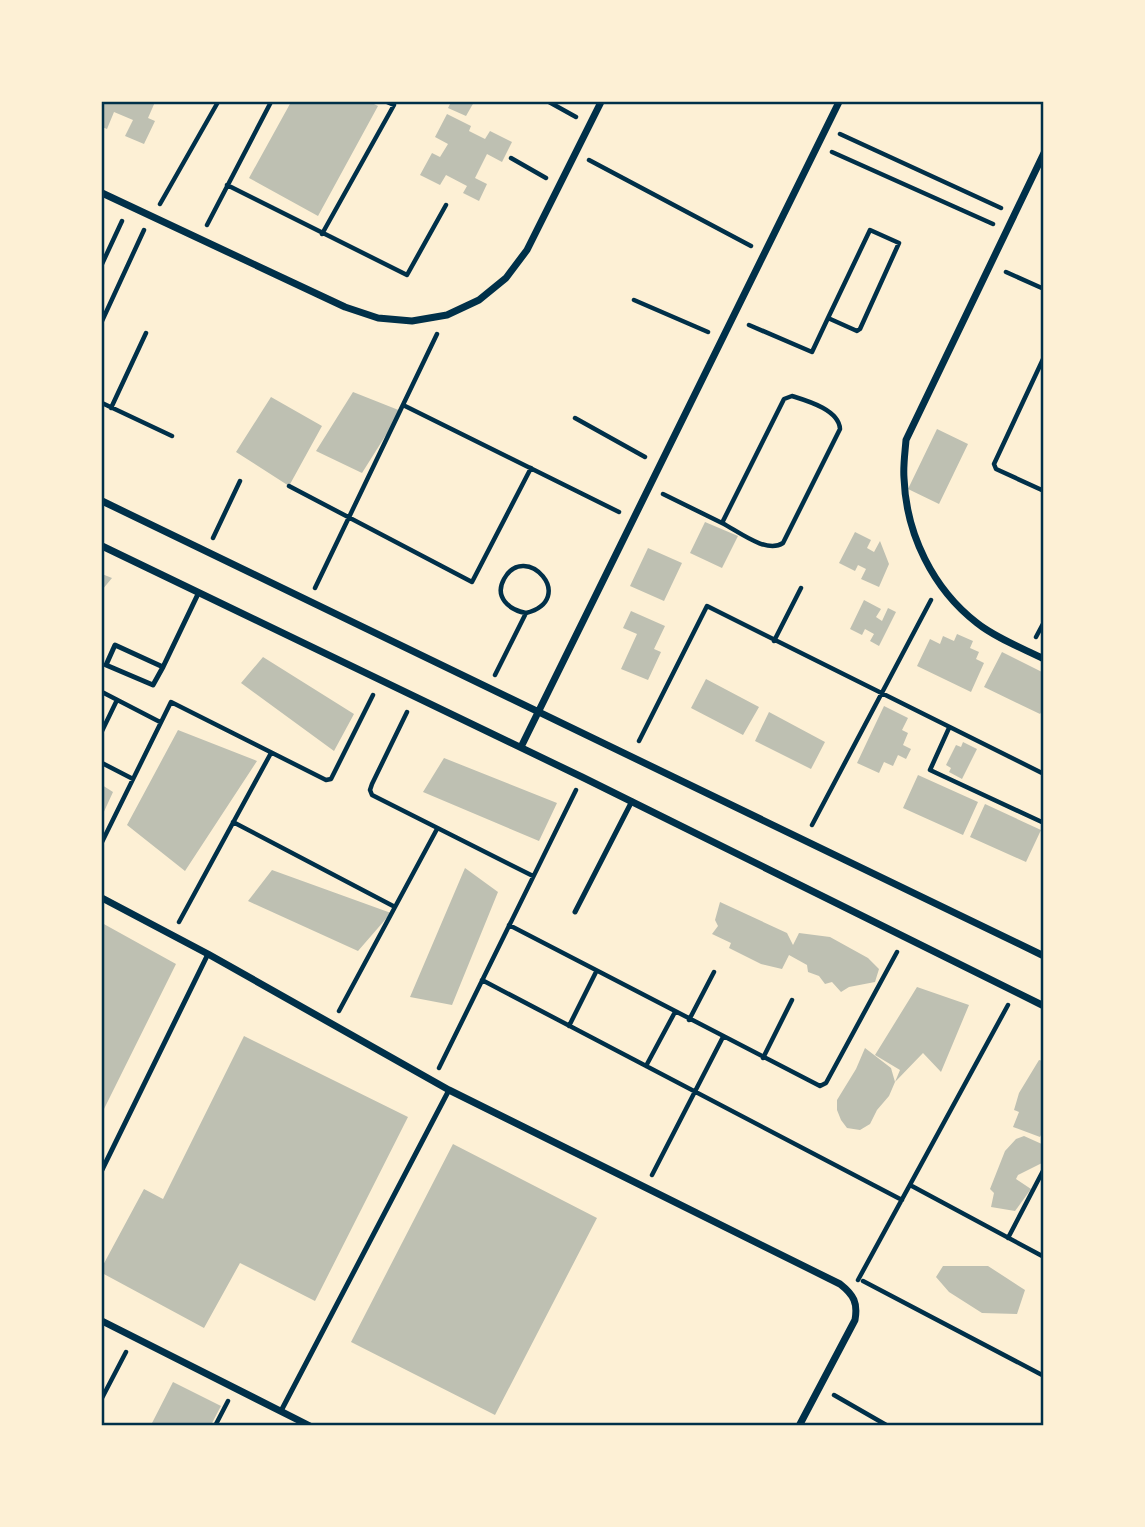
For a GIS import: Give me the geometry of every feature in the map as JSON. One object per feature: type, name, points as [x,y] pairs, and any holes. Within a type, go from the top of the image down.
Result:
[{"type":"street","points":[[102,193],[345,307],[378,318],[412,321],[447,315],[479,300],[506,278],[527,250],[601,102]]},
{"type":"street","points":[[521,747],[839,102]]},
{"type":"street","points":[[1044,153],[906,440],[904,478],[908,515],[920,551],[939,584],[958,606],[979,624],[1044,659]]},
{"type":"street","points":[[102,501],[1044,957]]},
{"type":"street","points":[[102,546],[582,776],[904,939],[1044,1006]]},
{"type":"street","points":[[102,898],[208,954],[449,1090],[839,1284],[851,1293],[857,1306],[855,1320],[799,1426]]},
{"type":"street","points":[[102,1321],[310,1426]]},
{"type":"lane","points":[[163,667],[116,645],[106,665],[153,685],[163,667],[198,594]]},
{"type":"lane","points":[[575,912],[632,801]]},
{"type":"lane","points":[[102,1170],[208,954]]},
{"type":"lane","points":[[281,1411],[449,1090]]},
{"type":"path","points":[[102,321],[152,216],[218,102]]},
{"type":"path","points":[[200,239],[271,102]]},
{"type":"path","points":[[322,234],[394,105],[387,102]]},
{"type":"path","points":[[549,102],[589,124]]},
{"type":"path","points":[[826,128],[1014,214]]},
{"type":"path","points":[[817,145],[1007,230]]},
{"type":"path","points":[[575,153],[764,253]]},
{"type":"path","points":[[511,158],[559,185]]},
{"type":"path","points":[[228,186],[407,275],[446,205]]},
{"type":"path","points":[[102,264],[130,206]]},
{"type":"path","points":[[732,318],[812,352],[828,318],[870,230],[899,243],[860,329],[857,331],[828,318]]},
{"type":"path","points":[[102,250],[111,243]]},
{"type":"path","points":[[990,265],[1044,289]]},
{"type":"path","points":[[634,300],[722,338]]},
{"type":"path","points":[[309,601],[447,315]]},
{"type":"path","points":[[111,408],[146,333]]},
{"type":"path","points":[[1043,358],[994,464],[996,469],[1044,491]]},
{"type":"path","points":[[649,488],[768,547],[776,548],[783,543],[840,429],[840,421],[834,415],[792,396],[784,399],[722,523]]},
{"type":"path","points":[[102,403],[172,436]]},
{"type":"path","points":[[403,405],[633,519]]},
{"type":"path","points":[[575,418],[660,465]]},
{"type":"path","points":[[289,486],[472,582],[531,468]]},
{"type":"path","points":[[207,552],[240,481]]},
{"type":"path","points":[[488,688],[526,613],[536,610],[545,602],[549,592],[547,580],[540,571],[530,566],[518,567],[508,572],[502,582],[501,594],[505,604],[514,611],[526,613]]},
{"type":"path","points":[[804,841],[939,584]]},
{"type":"path","points":[[774,641],[801,588]]},
{"type":"path","points":[[631,758],[705,607],[1044,774]]},
{"type":"path","points":[[102,842],[169,704],[173,701],[322,779],[331,779],[381,679]]},
{"type":"path","points":[[102,692],[160,722]]},
{"type":"path","points":[[415,696],[370,790],[372,796],[533,876]]},
{"type":"path","points":[[102,732],[117,700]]},
{"type":"path","points":[[949,729],[930,770],[1044,823]]},
{"type":"path","points":[[172,935],[271,752]]},
{"type":"path","points":[[102,762],[133,779]]},
{"type":"path","points":[[432,1081],[582,776]]},
{"type":"path","points":[[233,822],[395,907]]},
{"type":"path","points":[[332,1024],[437,829]]},
{"type":"path","points":[[509,925],[816,1086],[823,1086],[904,939]]},
{"type":"path","points":[[569,1026],[596,972]]},
{"type":"path","points":[[689,1020],[714,972]]},
{"type":"path","points":[[482,980],[902,1200]]},
{"type":"path","points":[[851,1293],[1016,992]]},
{"type":"path","points":[[762,1058],[792,1000]]},
{"type":"path","points":[[646,1066],[675,1012]]},
{"type":"path","points":[[645,1188],[723,1037]]},
{"type":"path","points":[[1007,1238],[1044,1169]]},
{"type":"path","points":[[910,1185],[1044,1257]]},
{"type":"path","points":[[859,1279],[1044,1376]]},
{"type":"path","points":[[102,1398],[134,1337]]},
{"type":"path","points":[[819,1387],[888,1426]]},
{"type":"path","points":[[215,1426],[234,1388]]},
{"type":"building","points":[[102,102],[155,102],[148,118],[155,121],[144,144],[125,136],[133,120],[114,112],[107,129],[102,127]]},
{"type":"building","points":[[291,102],[370,102],[378,106],[318,216],[249,178]]},
{"type":"building","points":[[451,102],[474,102],[466,116],[448,108]]},
{"type":"building","points":[[447,114],[471,126],[469,131],[485,139],[490,131],[512,142],[502,162],[487,154],[475,178],[487,184],[479,201],[463,193],[467,186],[446,175],[440,185],[420,175],[432,153],[440,157],[448,144],[435,137]]},
{"type":"building","points":[[353,392],[401,411],[362,473],[316,451]]},
{"type":"building","points":[[271,397],[322,426],[289,486],[236,452]]},
{"type":"building","points":[[937,429],[968,444],[939,504],[908,489]]},
{"type":"building","points":[[705,522],[738,536],[722,568],[690,553]]},
{"type":"building","points":[[855,532],[871,540],[867,548],[874,552],[880,541],[889,564],[879,587],[861,579],[866,569],[858,565],[855,571],[839,563]]},
{"type":"building","points":[[648,548],[682,563],[664,601],[630,586]]},
{"type":"building","points":[[102,574],[112,578],[102,590]]},
{"type":"building","points":[[864,600],[881,609],[876,617],[882,621],[888,608],[896,612],[879,646],[870,641],[874,634],[865,629],[862,635],[850,629]]},
{"type":"building","points":[[631,611],[665,626],[654,649],[661,652],[648,680],[621,669],[637,634],[623,628]]},
{"type":"building","points":[[957,634],[973,641],[970,648],[979,652],[976,659],[984,663],[971,692],[917,666],[930,639],[940,644],[943,636],[954,641]]},
{"type":"building","points":[[1002,652],[1044,673],[1044,708],[1040,714],[984,687]]},
{"type":"building","points":[[263,657],[354,714],[334,751],[241,683]]},
{"type":"building","points":[[706,679],[759,707],[743,735],[691,708]]},
{"type":"building","points":[[884,706],[908,718],[902,730],[908,733],[903,745],[911,749],[906,759],[898,755],[893,766],[884,762],[879,773],[857,763]]},
{"type":"building","points":[[769,712],[825,742],[811,769],[755,741]]},
{"type":"building","points":[[178,730],[257,761],[185,871],[127,825]]},
{"type":"building","points":[[963,742],[977,749],[962,779],[949,772],[951,768],[946,765],[956,745],[961,747]]},
{"type":"building","points":[[444,758],[557,803],[539,841],[423,792]]},
{"type":"building","points":[[918,775],[978,802],[963,835],[903,808]]},
{"type":"building","points":[[102,785],[113,792],[102,816]]},
{"type":"building","points":[[985,804],[1041,830],[1026,862],[970,837]]},
{"type":"building","points":[[465,868],[498,892],[452,1005],[410,997]]},
{"type":"building","points":[[272,870],[391,913],[358,951],[248,901]]},
{"type":"building","points":[[720,902],[787,933],[793,945],[799,933],[830,937],[868,958],[879,969],[875,982],[849,987],[841,992],[832,982],[825,984],[819,976],[808,972],[807,965],[789,955],[782,969],[761,964],[729,948],[731,943],[712,934],[718,926],[715,920]]},
{"type":"building","points":[[102,923],[176,964],[102,1113]]},
{"type":"building","points":[[917,987],[969,1005],[941,1072],[923,1053],[895,1082],[900,1070],[875,1055]]},
{"type":"building","points":[[244,1036],[408,1117],[315,1301],[240,1263],[204,1328],[102,1273],[102,1267],[144,1189],[163,1199]]},
{"type":"building","points":[[865,1048],[891,1068],[895,1082],[870,1124],[860,1130],[847,1128],[837,1110],[837,1100]]},
{"type":"building","points":[[1039,1060],[1044,1061],[1044,1129],[1040,1137],[1013,1127],[1019,1112],[1014,1110],[1019,1093]]},
{"type":"building","points":[[1024,1136],[1044,1145],[1044,1162],[1018,1175],[1016,1179],[1031,1189],[1015,1211],[991,1207],[994,1193],[990,1189],[1005,1151],[1016,1139]]},
{"type":"building","points":[[453,1144],[597,1218],[495,1415],[351,1342]]},
{"type":"building","points":[[943,1266],[988,1266],[1005,1277],[1025,1290],[1017,1314],[982,1313],[949,1292],[936,1277]]},
{"type":"building","points":[[173,1382],[221,1406],[211,1425],[151,1425]]}]
